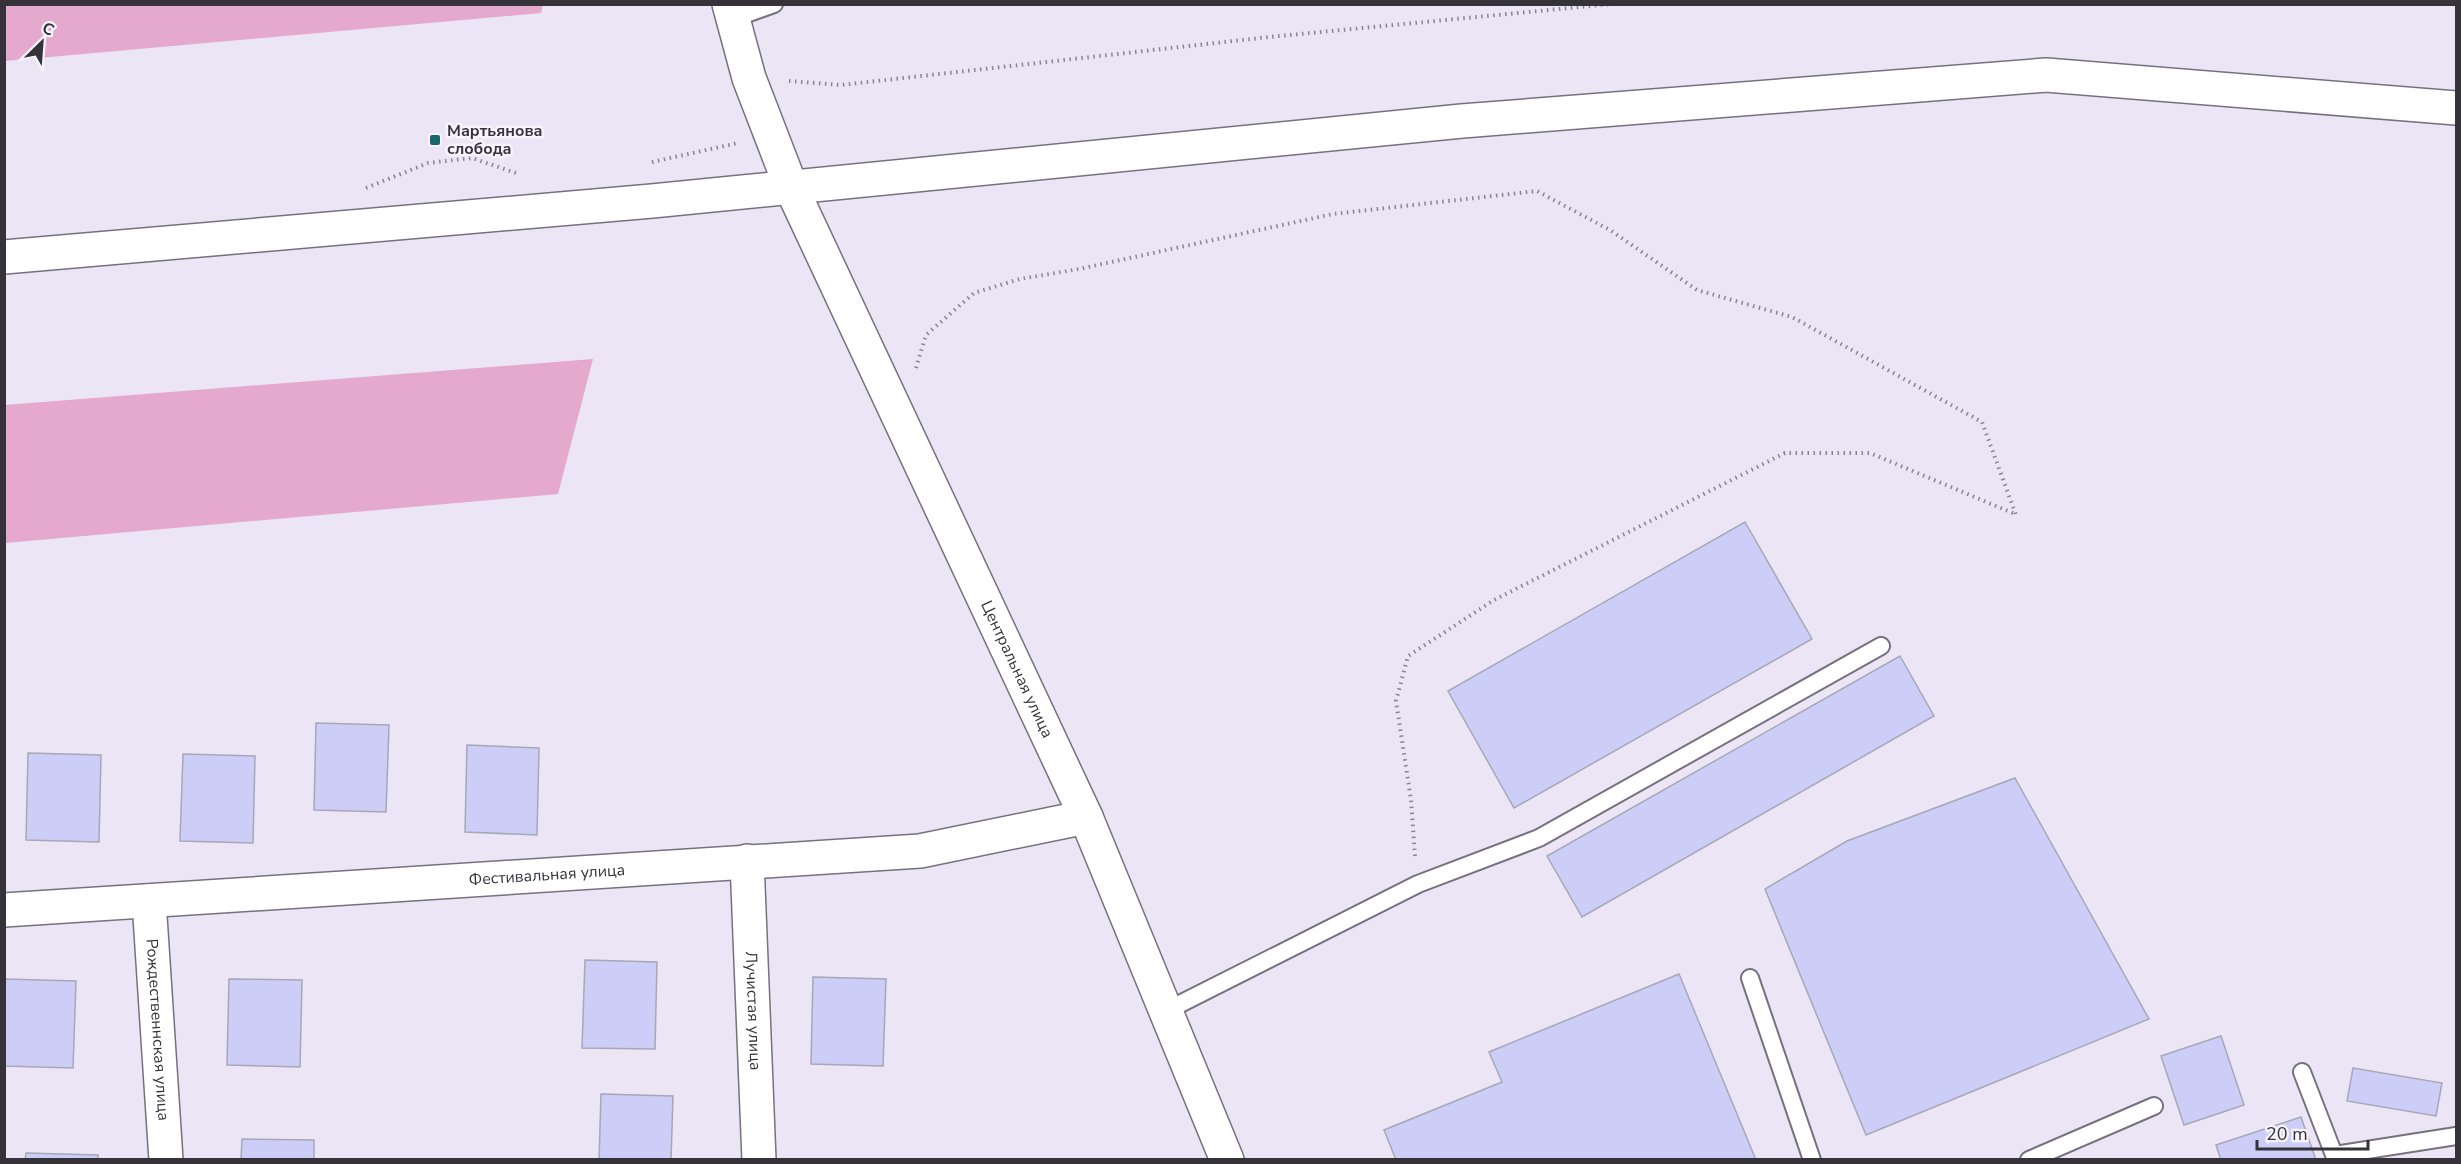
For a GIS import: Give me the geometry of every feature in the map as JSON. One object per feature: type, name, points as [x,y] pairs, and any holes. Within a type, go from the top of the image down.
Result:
[{"type":"street","name":"Центральная улица","points":[[731,12],[749,78],[791,187],[1086,817],[1227,1160]]},
{"type":"street","points":[[4,257],[652,201],[1462,121],[2046,75],[2457,108]]},
{"type":"street","name":"Фестивальная улица","points":[[4,910],[920,851],[1086,817]]},
{"type":"street","name":"Лучистая улица","points":[[747,861],[759,1160]]},
{"type":"street","name":"Рождественнская улица","points":[[149,901],[166,1160]]},
{"type":"lane","points":[[731,12],[774,4]]},
{"type":"lane","points":[[1166,1011],[1418,884],[1539,838],[1881,646]]},
{"type":"lane","points":[[1750,978],[1812,1160]]},
{"type":"lane","points":[[2302,1072],[2335,1157],[2457,1136]]},
{"type":"lane","points":[[2029,1160],[2154,1107]]},
{"type":"path","points":[[749,78],[841,85],[1269,37],[1611,4]]},
{"type":"path","points":[[648,163],[771,135]]},
{"type":"path","points":[[358,191],[428,163],[472,158],[516,174],[527,173]]},
{"type":"path","points":[[900,419],[926,334],[974,293],[1020,279],[1079,269],[1333,214],[1537,191],[1610,230],[1697,290],[1792,317],[1982,422],[2016,514],[1870,453],[1785,453],[1494,600],[1408,656],[1396,701],[1411,800],[1418,884]]},
{"type":"shaded area","points":[[5,4],[543,5],[541,13],[5,61]]},
{"type":"shaded area","points":[[593,359],[558,494],[5,543],[5,405]]},
{"type":"building","points":[[1745,522],[1812,639],[1514,808],[1448,691]]},
{"type":"building","points":[[1900,656],[1934,716],[1582,917],[1547,856]]},
{"type":"building","points":[[316,723],[389,725],[386,812],[314,810]]},
{"type":"building","points":[[467,745],[539,748],[537,835],[465,832]]},
{"type":"building","points":[[28,753],[101,755],[99,842],[26,840]]},
{"type":"building","points":[[183,754],[255,756],[253,843],[180,841]]},
{"type":"building","points":[[2015,778],[2149,1019],[1866,1135],[1765,889],[1847,841]]},
{"type":"building","points":[[585,960],[657,962],[655,1049],[582,1048]]},
{"type":"building","points":[[1679,974],[1756,1160],[1396,1160],[1384,1130],[1502,1082],[1489,1052]]},
{"type":"building","points":[[813,977],[886,979],[883,1066],[811,1064]]},
{"type":"building","points":[[4,979],[76,981],[73,1068],[4,1066]]},
{"type":"building","points":[[229,979],[302,980],[300,1067],[227,1065]]},
{"type":"building","points":[[2221,1036],[2244,1105],[2184,1125],[2161,1056]]},
{"type":"building","points":[[2353,1068],[2442,1083],[2436,1116],[2347,1101]]},
{"type":"building","points":[[601,1094],[673,1096],[671,1160],[599,1160]]},
{"type":"building","points":[[2301,1117],[2316,1160],[2221,1160],[2216,1145]]},
{"type":"building","points":[[242,1139],[314,1140],[314,1160],[241,1160]]},
{"type":"building","points":[[26,1153],[98,1155],[98,1160],[25,1160]]},
{"type":"place","name":"Мартьянова слобода","points":[[435,140]]}]
